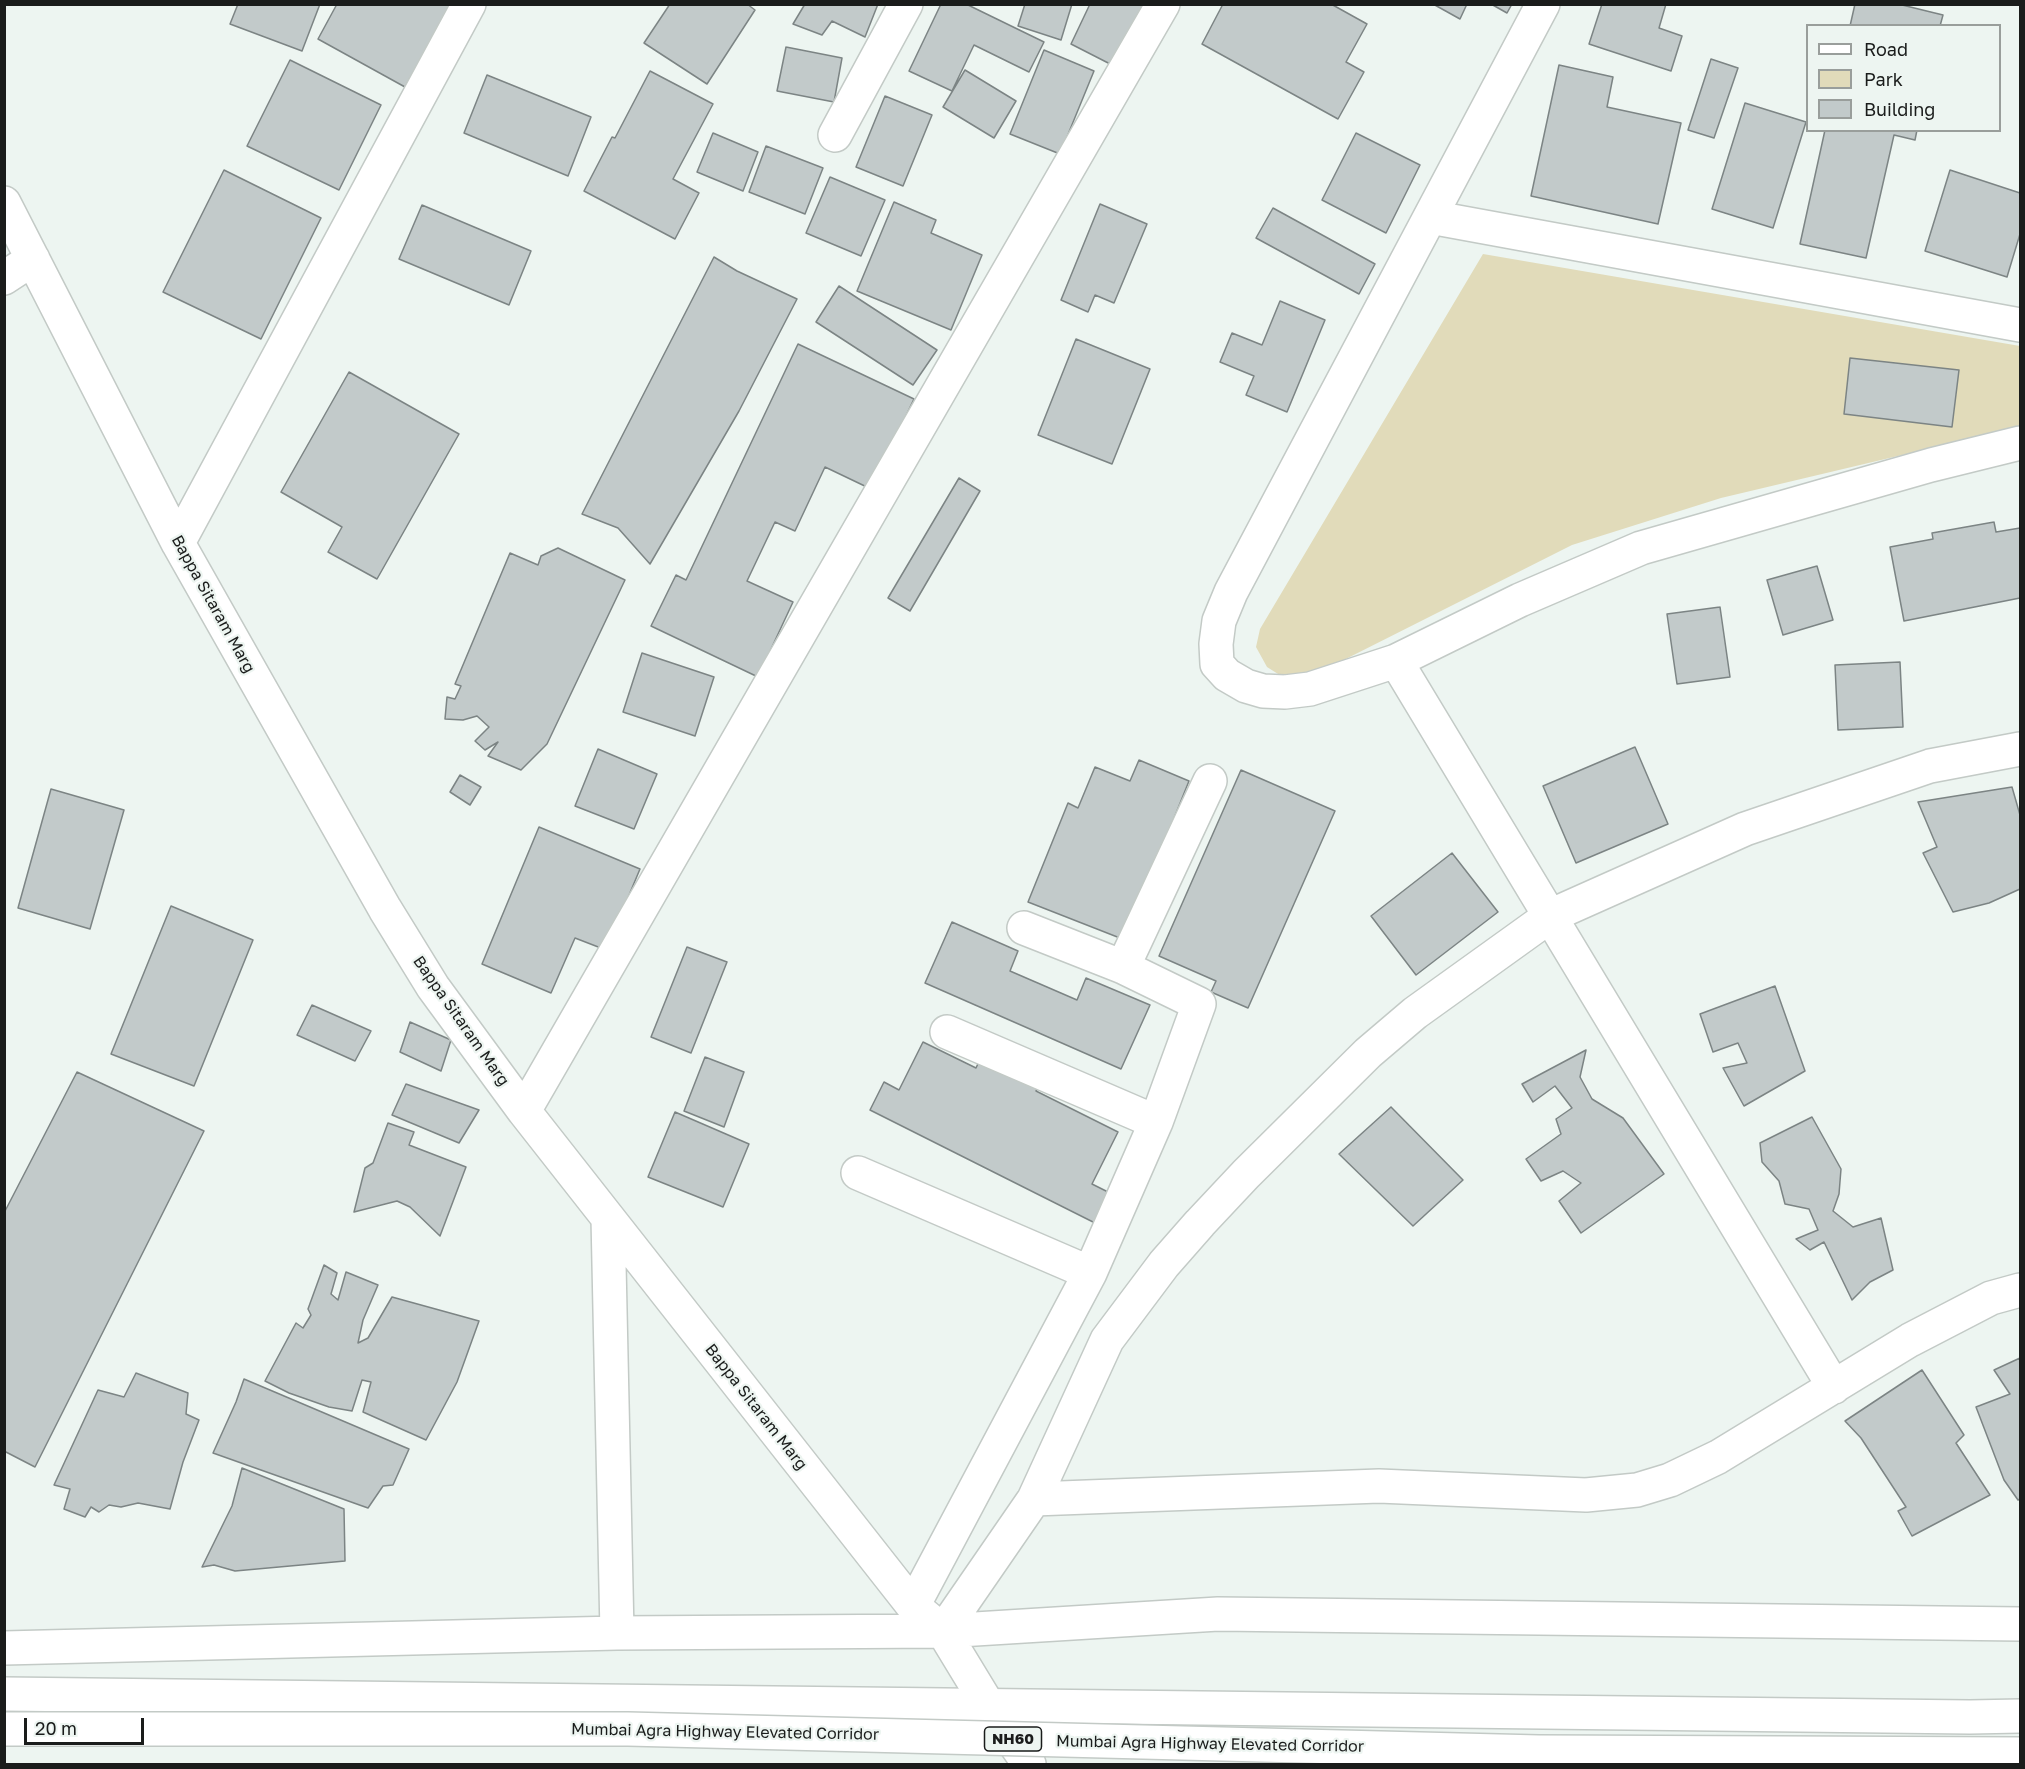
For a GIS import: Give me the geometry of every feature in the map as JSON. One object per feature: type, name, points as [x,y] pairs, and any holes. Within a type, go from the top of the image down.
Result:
[{"type":"main road","points":[[178,543],[469,4]]},
{"type":"main road","points":[[836,135],[906,4]]},
{"type":"main road","points":[[524,1111],[1163,4]]},
{"type":"main road","points":[[1544,4],[1231,592],[1219,621],[1216,644],[1217,664],[1227,675],[1246,686],[1263,691],[1286,692],[1310,689],[1396,661],[1520,600],[1641,548],[1931,465],[2020,443]]},
{"type":"main road","name":"Bappa Sitaram Marg","points":[[4,203],[178,543],[433,987],[524,1111],[913,1606],[943,1631],[988,1705],[1029,1764]]},
{"type":"main road","points":[[1430,217],[2020,325]]},
{"type":"main road","points":[[4,278],[33,259]]},
{"type":"main road","points":[[1396,661],[1834,1387]]},
{"type":"main road","points":[[943,1631],[1034,1499],[1107,1340],[1164,1264],[1200,1222],[1368,1053],[1415,1013],[1550,916],[1746,829],[1930,766],[2020,749]]},
{"type":"main road","points":[[1123,968],[1210,781]]},
{"type":"main road","points":[[913,1606],[1090,1273],[1156,1122],[1199,1004],[1123,968],[1024,928]]},
{"type":"main road","points":[[947,1032],[1156,1122]]},
{"type":"main road","points":[[858,1173],[1090,1273]]},
{"type":"main road","points":[[608,1218],[616,1633]]},
{"type":"main road","points":[[1034,1499],[1379,1486],[1586,1495],[1637,1490],[1670,1480],[1718,1457],[1910,1340],[1991,1298],[2020,1290]]},
{"type":"main road","points":[[4,1648],[616,1633],[943,1631],[1218,1614],[2020,1624]]},
{"type":"main road","points":[[4,1694],[2020,1716]]},
{"type":"main road","name":"Mumbai Agra Highway Elevated Corridor","points":[[4,1729],[628,1729],[1539,1752],[2020,1754]]},
{"type":"green space","points":[[1483,254],[2020,346],[2020,427],[1721,498],[1572,545],[1310,677],[1286,679],[1267,667],[1256,647],[1260,629]]},
{"type":"building","points":[[238,4],[320,4],[302,51],[230,24]]},
{"type":"building","points":[[337,4],[452,4],[405,87],[318,39]]},
{"type":"building","points":[[670,4],[747,4],[755,10],[707,84],[644,43]]},
{"type":"building","points":[[805,4],[878,4],[865,37],[832,21],[822,35],[793,24]]},
{"type":"building","points":[[941,4],[966,4],[1044,42],[1029,72],[974,45],[952,91],[909,71]]},
{"type":"building","points":[[1025,4],[1072,4],[1061,40],[1018,26]]},
{"type":"building","points":[[1090,4],[1150,4],[1118,68],[1071,44]]},
{"type":"building","points":[[1223,4],[1331,4],[1367,24],[1346,62],[1364,72],[1338,119],[1202,44]]},
{"type":"building","points":[[1433,4],[1467,4],[1460,19]]},
{"type":"building","points":[[1491,4],[1512,4],[1507,13]]},
{"type":"building","points":[[1602,4],[1666,4],[1659,28],[1682,36],[1671,71],[1589,44]]},
{"type":"building","points":[[1855,4],[1898,4],[1943,15],[1941,24],[1850,24]]},
{"type":"building","points":[[786,47],[842,58],[834,102],[777,91]]},
{"type":"building","points":[[1044,50],[1094,71],[1060,154],[1010,134]]},
{"type":"building","points":[[1711,59],[1738,68],[1714,138],[1688,130]]},
{"type":"building","points":[[290,60],[381,105],[339,190],[247,146]]},
{"type":"building","points":[[1559,65],[1613,77],[1607,107],[1681,123],[1658,224],[1531,196]]},
{"type":"building","points":[[965,70],[1016,101],[994,138],[943,107]]},
{"type":"building","points":[[650,71],[713,104],[673,179],[699,193],[675,239],[584,191]]},
{"type":"building","points":[[487,75],[591,117],[568,176],[464,133]]},
{"type":"building","points":[[885,96],[932,115],[903,186],[856,167]]},
{"type":"building","points":[[1745,103],[1806,122],[1773,228],[1712,209]]},
{"type":"building","points":[[1825,132],[1917,132],[1915,140],[1894,135],[1866,258],[1800,244]]},
{"type":"building","points":[[713,133],[758,152],[743,191],[697,172]]},
{"type":"building","points":[[1356,133],[1420,165],[1386,233],[1322,200]]},
{"type":"building","points":[[766,146],[823,168],[805,214],[749,192]]},
{"type":"building","points":[[224,170],[321,218],[261,339],[163,292]]},
{"type":"building","points":[[1950,170],[2020,193],[2020,234],[2007,277],[1925,251]]},
{"type":"building","points":[[830,177],[885,200],[861,256],[806,233]]},
{"type":"building","points":[[894,202],[936,220],[931,233],[982,255],[951,330],[857,291]]},
{"type":"building","points":[[1100,204],[1147,224],[1114,303],[1095,295],[1088,312],[1061,300]]},
{"type":"building","points":[[422,205],[531,251],[509,305],[399,259]]},
{"type":"building","points":[[1273,208],[1375,264],[1359,294],[1256,238]]},
{"type":"building","points":[[714,257],[737,271],[797,299],[739,411],[650,564],[618,528],[582,514]]},
{"type":"building","points":[[839,286],[937,350],[913,385],[816,322]]},
{"type":"building","points":[[1280,301],[1325,320],[1287,412],[1246,395],[1254,376],[1220,362],[1232,333],[1262,345]]},
{"type":"building","points":[[1076,339],[1150,369],[1112,464],[1038,435]]},
{"type":"building","points":[[798,344],[914,399],[871,489],[825,467],[795,531],[775,522],[747,581],[793,602],[758,677],[651,626],[676,575],[686,580]]},
{"type":"building","points":[[1850,358],[1959,370],[1952,427],[1844,414]]},
{"type":"building","points":[[349,372],[459,434],[377,579],[328,552],[342,527],[281,492]]},
{"type":"building","points":[[959,478],[980,491],[910,611],[888,598]]},
{"type":"building","points":[[1994,522],[1996,532],[2020,528],[2020,598],[1904,621],[1890,547],[1933,539],[1932,533]]},
{"type":"building","points":[[558,548],[625,580],[547,744],[521,770],[488,756],[498,742],[485,750],[475,741],[489,727],[477,716],[463,720],[445,719],[447,697],[455,699],[461,686],[455,684],[510,553],[538,565],[541,556]]},
{"type":"building","points":[[1817,566],[1833,620],[1783,635],[1767,580]]},
{"type":"building","points":[[1720,607],[1730,677],[1677,684],[1667,614]]},
{"type":"building","points":[[642,653],[714,677],[695,736],[623,712]]},
{"type":"building","points":[[1900,662],[1903,727],[1838,730],[1835,665]]},
{"type":"building","points":[[1635,747],[1668,824],[1576,863],[1543,786]]},
{"type":"building","points":[[598,749],[657,774],[634,829],[575,806]]},
{"type":"building","points":[[1139,760],[1189,781],[1125,940],[1028,902],[1068,803],[1078,808],[1095,767],[1130,781]]},
{"type":"building","points":[[1241,770],[1335,811],[1248,1008],[1211,992],[1216,981],[1159,956]]},
{"type":"building","points":[[460,775],[481,787],[470,805],[450,792]]},
{"type":"building","points":[[2012,787],[2020,815],[2020,889],[1989,903],[1953,912],[1923,853],[1937,847],[1918,802]]},
{"type":"building","points":[[51,789],[124,810],[90,929],[18,908]]},
{"type":"building","points":[[539,827],[640,869],[606,950],[575,938],[551,993],[482,964]]},
{"type":"building","points":[[1452,853],[1498,912],[1416,975],[1371,916]]},
{"type":"building","points":[[171,906],[253,940],[194,1086],[111,1054]]},
{"type":"building","points":[[952,922],[1018,951],[1010,971],[1077,1000],[1086,978],[1150,1005],[1121,1069],[925,983]]},
{"type":"building","points":[[687,947],[727,962],[691,1053],[651,1037]]},
{"type":"building","points":[[1775,986],[1805,1071],[1744,1106],[1723,1068],[1747,1063],[1738,1043],[1713,1052],[1700,1014]]},
{"type":"building","points":[[312,1005],[371,1031],[355,1061],[297,1035]]},
{"type":"building","points":[[410,1022],[451,1040],[441,1071],[400,1052]]},
{"type":"building","points":[[923,1042],[976,1068],[981,1057],[1039,1086],[1036,1091],[1118,1132],[1092,1184],[1112,1194],[1097,1224],[870,1110],[884,1082],[899,1090]]},
{"type":"building","points":[[1586,1050],[1580,1077],[1592,1099],[1623,1118],[1664,1174],[1581,1233],[1559,1201],[1581,1183],[1563,1171],[1541,1181],[1526,1159],[1561,1134],[1556,1119],[1572,1108],[1555,1086],[1533,1102],[1522,1084]]},
{"type":"building","points":[[705,1057],[744,1072],[724,1127],[684,1111]]},
{"type":"building","points":[[77,1072],[204,1131],[35,1467],[4,1451],[4,1213]]},
{"type":"building","points":[[406,1084],[479,1110],[459,1143],[392,1115]]},
{"type":"building","points":[[1391,1107],[1463,1180],[1413,1226],[1339,1154]]},
{"type":"building","points":[[675,1112],[749,1144],[723,1207],[648,1177]]},
{"type":"building","points":[[1812,1117],[1841,1169],[1839,1194],[1833,1211],[1853,1227],[1881,1218],[1893,1270],[1870,1282],[1852,1300],[1824,1242],[1810,1250],[1796,1239],[1818,1230],[1809,1209],[1785,1204],[1779,1181],[1762,1162],[1760,1143]]},
{"type":"building","points":[[388,1123],[414,1132],[409,1145],[466,1167],[440,1236],[410,1207],[397,1201],[354,1212],[365,1168],[373,1163]]},
{"type":"building","points":[[324,1265],[337,1273],[331,1294],[338,1300],[346,1272],[378,1285],[363,1320],[358,1343],[368,1338],[392,1297],[479,1321],[457,1382],[426,1440],[363,1412],[371,1382],[362,1380],[352,1411],[329,1407],[289,1393],[265,1381],[296,1323],[303,1328],[311,1315],[308,1309]]},
{"type":"building","points":[[2020,1358],[2020,1499],[2018,1500],[2004,1480],[1976,1407],[2010,1394],[1994,1370]]},
{"type":"building","points":[[1922,1370],[1964,1435],[1956,1443],[1990,1495],[1912,1536],[1898,1511],[1906,1507],[1861,1438],[1845,1421]]},
{"type":"building","points":[[136,1373],[188,1393],[186,1414],[199,1420],[183,1462],[170,1509],[138,1503],[121,1507],[109,1505],[99,1512],[91,1507],[85,1517],[64,1509],[70,1489],[54,1485],[98,1390],[124,1397]]},
{"type":"building","points":[[244,1379],[409,1449],[393,1485],[383,1486],[368,1508],[213,1453]]},
{"type":"building","points":[[242,1468],[344,1509],[345,1561],[235,1571],[214,1565],[202,1567],[232,1506]]}]
